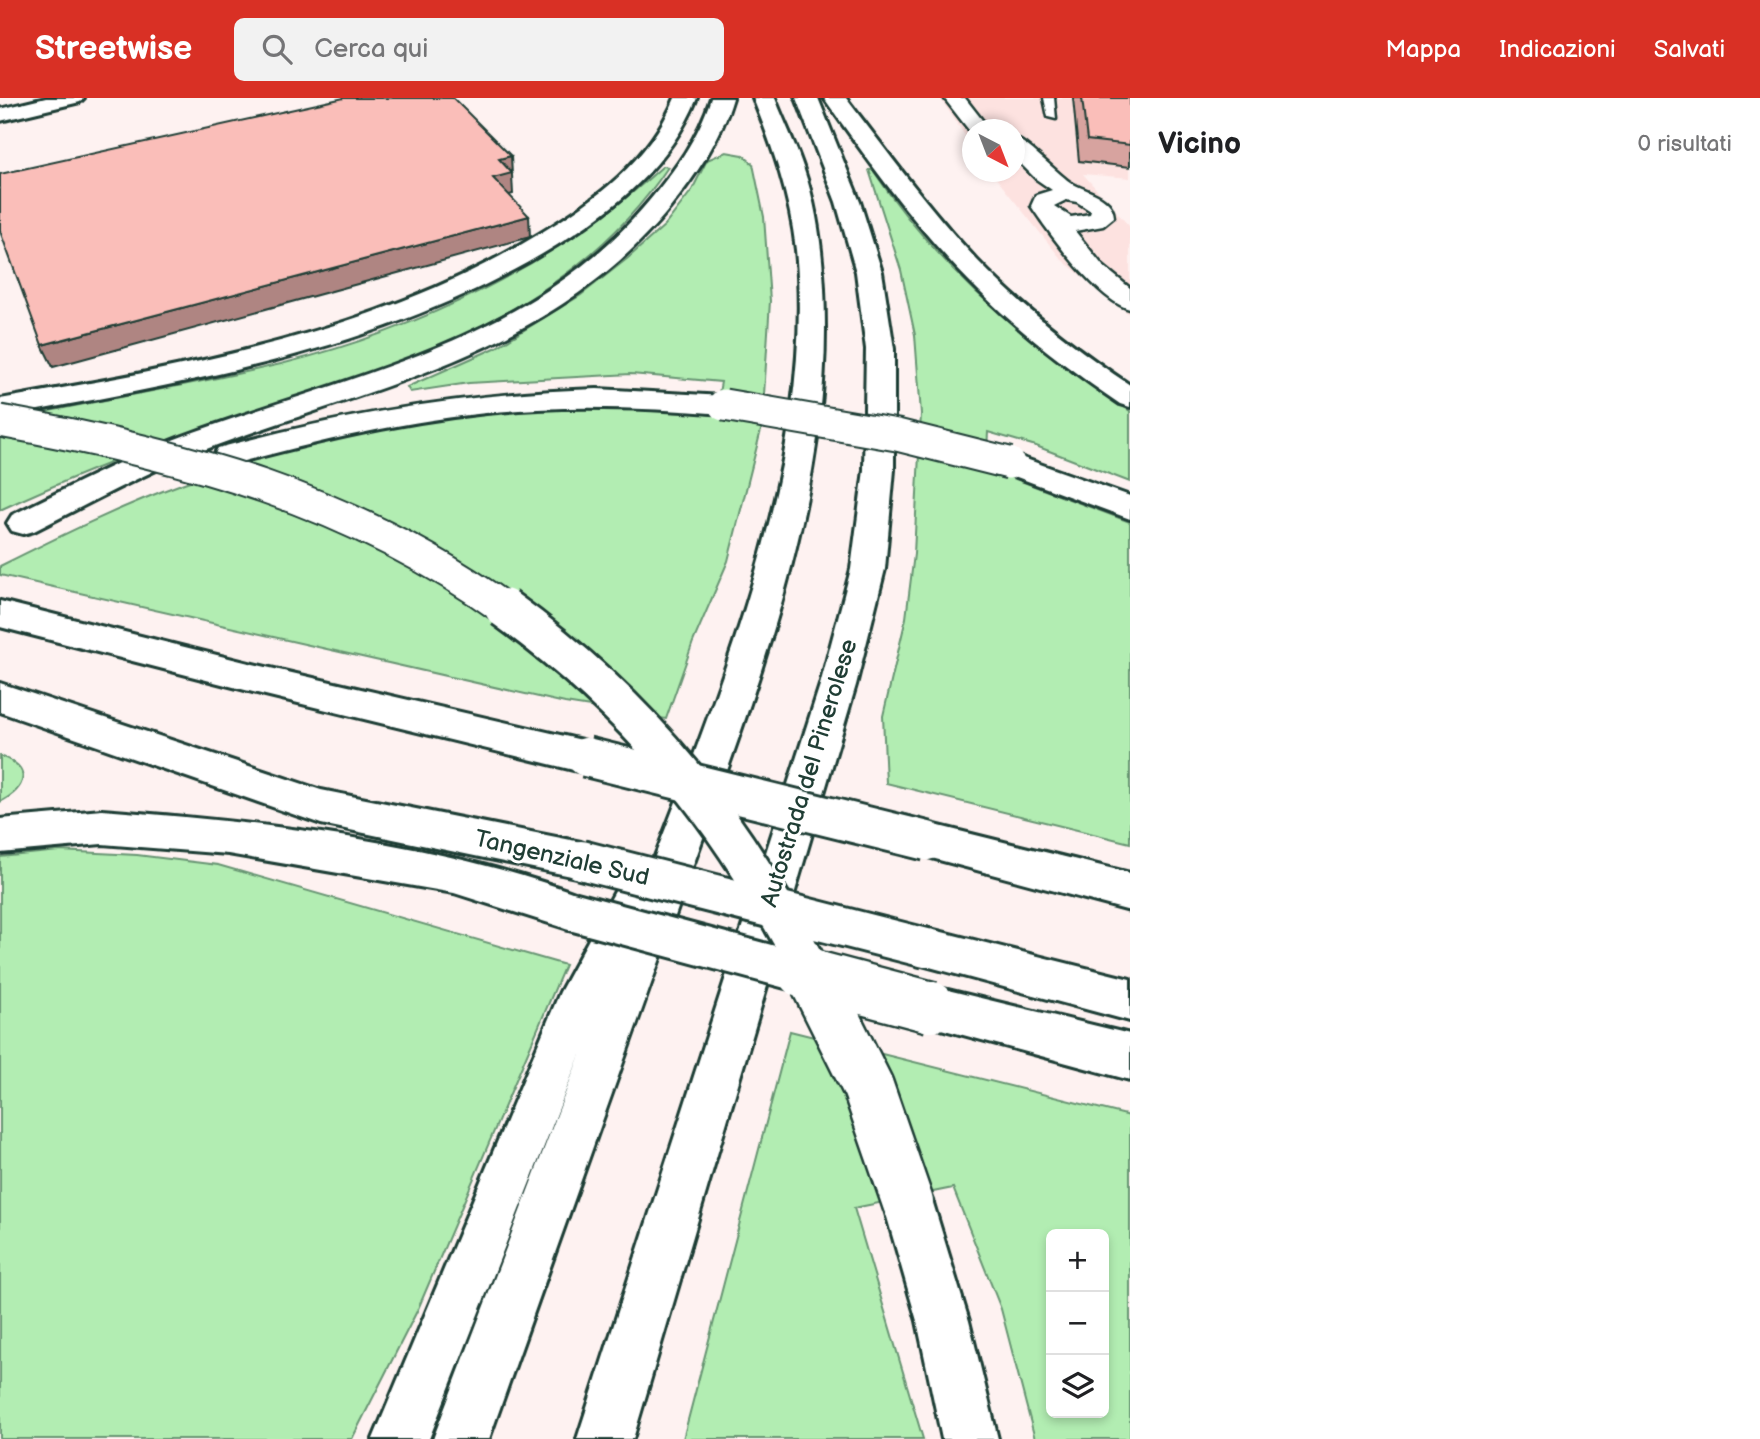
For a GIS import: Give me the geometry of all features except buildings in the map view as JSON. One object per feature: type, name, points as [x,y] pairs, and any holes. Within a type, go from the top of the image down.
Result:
[{"type":"main road","points":[[0,106],[37,98]]},
{"type":"main road","points":[[0,115],[74,98]]},
{"type":"main road","points":[[0,408],[243,362],[336,336],[438,299],[556,236],[618,190],[660,144],[674,124],[685,98]]},
{"type":"main road","points":[[11,528],[202,439],[426,365],[463,350],[524,318],[581,280],[651,219],[691,162],[718,113],[722,98]]},
{"type":"main road","points":[[461,1439],[723,728],[756,630],[791,491],[807,391],[813,289],[810,247],[802,200],[789,155],[765,98]]},
{"type":"main road","name":"Autostrada del Pinerolese","points":[[604,1439],[838,685],[867,569],[878,470],[880,349],[869,272],[848,202],[807,98]]},
{"type":"main road","points":[[835,98],[930,221],[991,288],[1046,338],[1130,398]]},
{"type":"main road","points":[[991,288],[1130,382]]},
{"type":"main road","points":[[11,528],[103,492],[323,430],[394,415],[461,405],[544,398],[648,398],[724,405],[897,435],[1009,463],[1130,508]]},
{"type":"main road","points":[[0,421],[181,458],[316,504],[374,530],[487,594],[575,664],[663,751],[712,809],[797,944],[846,1040],[880,1115],[943,1321],[970,1439]]},
{"type":"main road","points":[[0,614],[1130,892]]},
{"type":"main road","name":"Tangenziale Sud","points":[[0,697],[321,807],[581,860],[1130,1000]]},
{"type":"main road","points":[[401,1439],[576,1007],[723,728]]},
{"type":"main road","points":[[321,807],[454,875]]},
{"type":"main road","points":[[0,836],[102,827],[171,832],[228,837],[454,875],[571,911],[1129,1057]]},
{"type":"street","points":[[954,98],[971,119]]},
{"type":"street","points":[[975,98],[992,119]]},
{"type":"street","points":[[1025,155],[1044,174],[1073,194],[1098,204],[1103,211],[1105,235]]},
{"type":"street","points":[[1025,181],[1094,271],[1130,301]]},
{"type":"street","points":[[1048,208],[1059,194],[1073,194]]},
{"type":"street","points":[[1048,208],[1081,224],[1098,221],[1115,270],[1130,286]]},
{"type":"lane","points":[[1049,98],[1054,117]]},
{"type":"shaded area","points":[[940,98],[1130,98],[1130,178],[1083,174],[1130,227],[1130,315],[1062,260],[999,182],[1025,182],[1025,119],[962,119],[962,131]]},
{"type":"green space","points":[[726,152],[743,155],[753,164],[764,217],[770,301],[762,426],[728,561],[693,642],[666,719],[565,703],[0,575],[0,566],[137,501],[249,461],[380,429],[512,412],[579,409],[715,415],[721,382],[631,374],[469,383],[410,392],[407,387],[495,348],[581,295],[665,225],[692,190],[707,160]]},
{"type":"green space","points":[[663,166],[668,167],[624,222],[574,268],[517,306],[457,338],[393,365],[147,449],[0,510],[0,421],[281,364],[385,332],[484,289],[532,262],[622,201]]},
{"type":"green space","points":[[869,170],[873,170],[927,241],[989,304],[1057,360],[1130,411],[1130,482],[1036,446],[988,432],[986,468],[1130,522],[1130,843],[886,783],[883,716],[906,618],[914,554],[921,414],[915,335],[901,270]]},
{"type":"green space","points":[[0,756],[18,766],[22,778],[16,790],[0,802]]},
{"type":"green space","points":[[59,851],[137,855],[218,865],[565,965],[418,1309],[352,1439],[0,1439],[0,857]]},
{"type":"green space","points":[[790,1031],[1130,1116],[1130,1439],[1035,1439],[1001,1309],[953,1188],[854,1208],[923,1439],[683,1439]]}]
